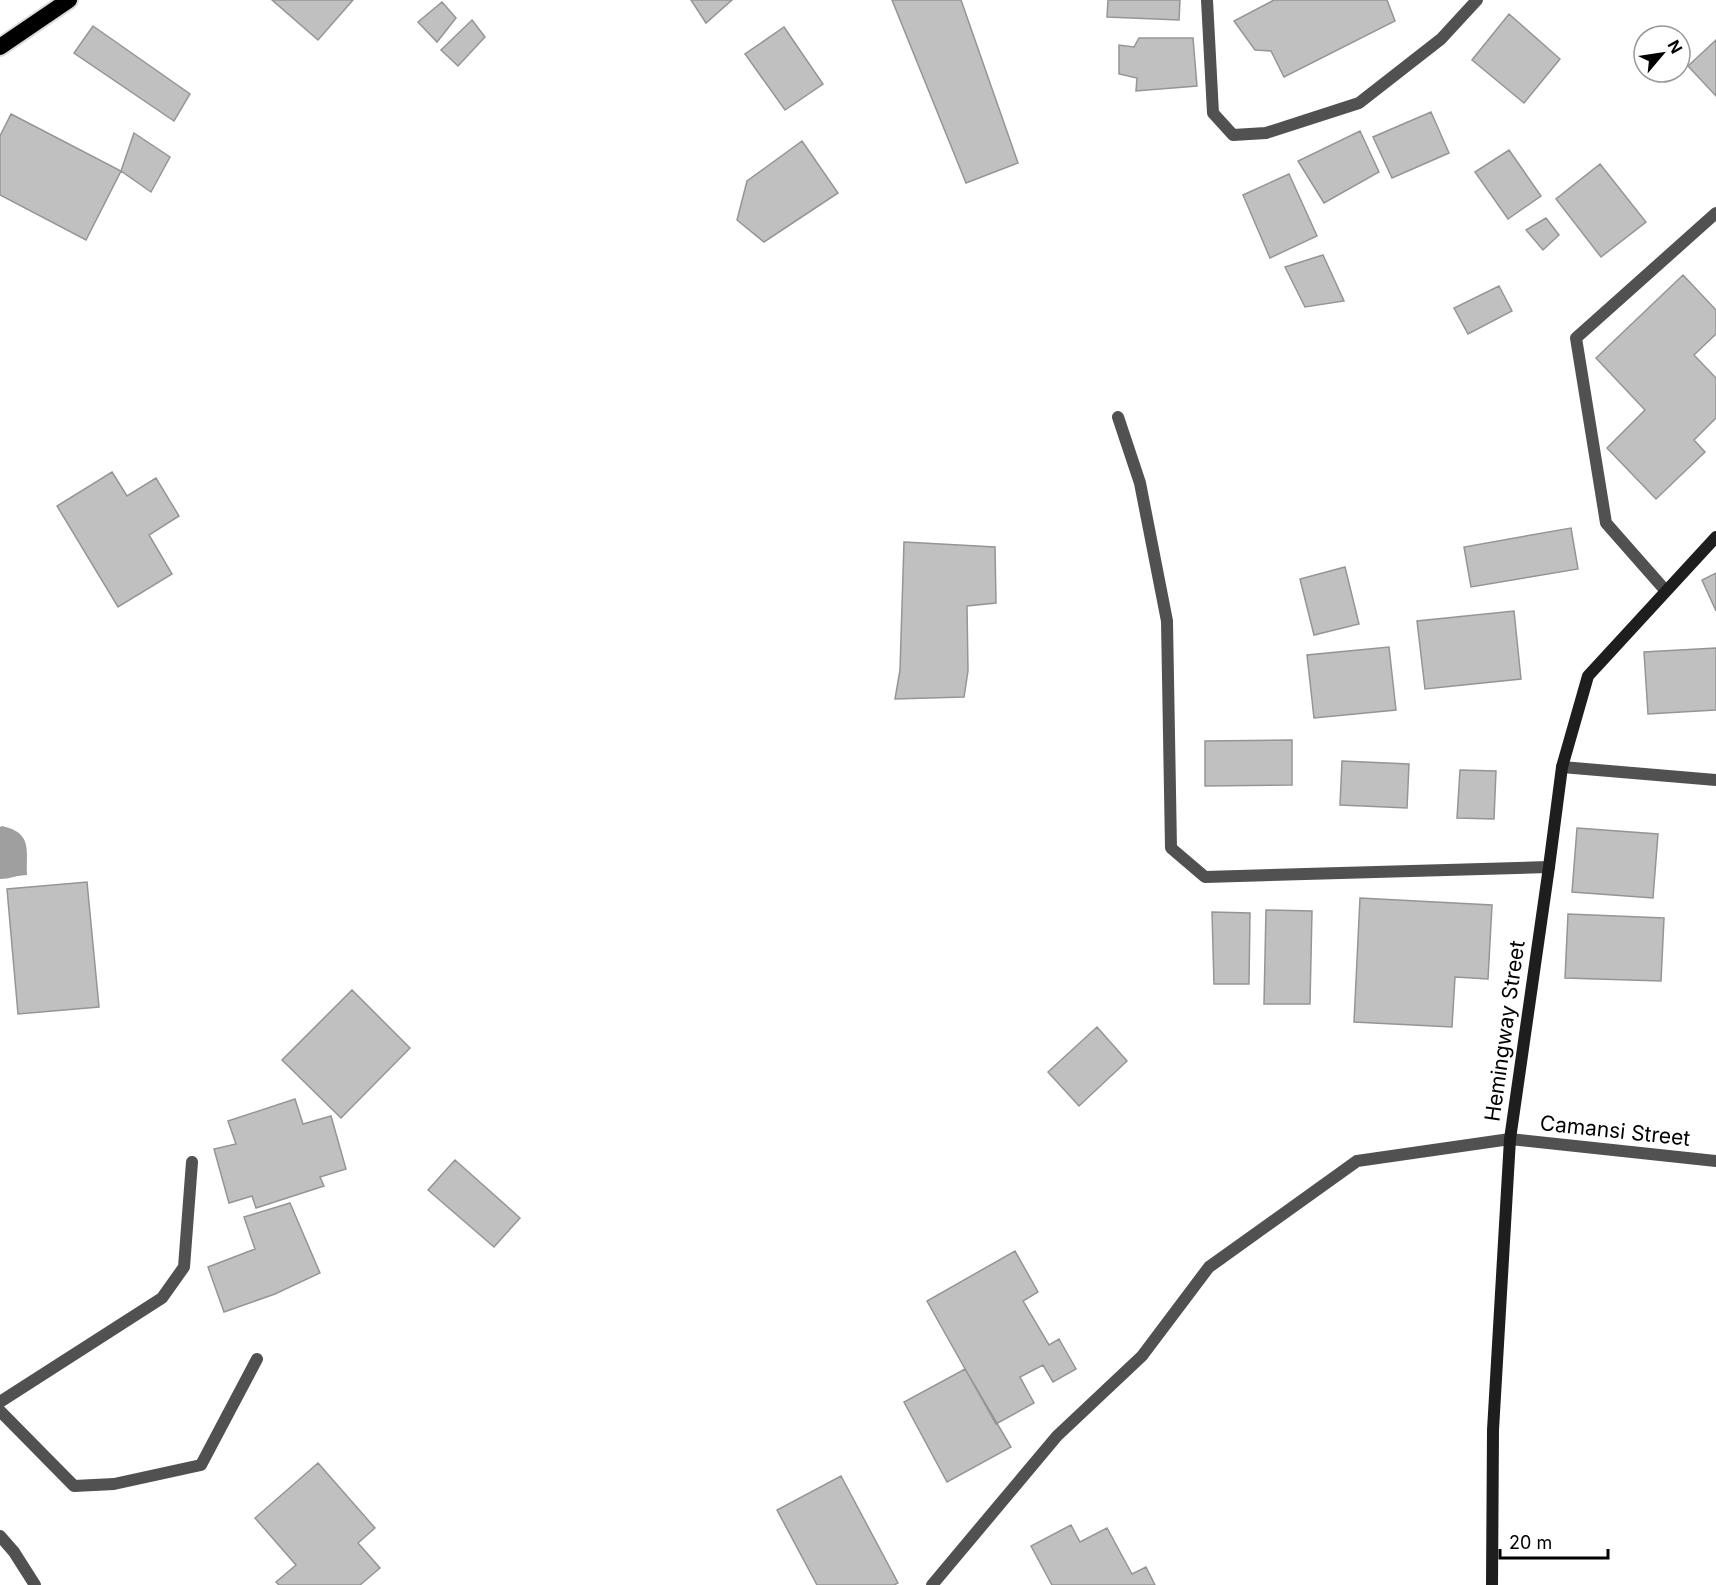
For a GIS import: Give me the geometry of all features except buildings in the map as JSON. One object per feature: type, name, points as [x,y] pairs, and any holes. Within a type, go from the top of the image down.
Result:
[{"type":"highway","points":[[0,48],[69,0]]},
{"type":"main road","name":"Hemingway Street","points":[[1492,1585],[1493,1430],[1509,1139],[1562,767],[1587,676],[1716,537]]},
{"type":"street","points":[[1207,0],[1213,113],[1233,135],[1266,133],[1359,103],[1441,39],[1476,0]]},
{"type":"street","points":[[1665,590],[1606,523],[1576,338],[1716,213]]},
{"type":"street","points":[[1118,417],[1140,483],[1167,621],[1171,848],[1205,876],[1549,867]]},
{"type":"street","points":[[1562,767],[1716,780]]},
{"type":"street","name":"Camansi Street","points":[[932,1585],[1057,1436],[1142,1356],[1209,1267],[1357,1161],[1509,1139],[1716,1161]]},
{"type":"street","points":[[0,1402],[162,1298],[183,1267],[192,1162]]},
{"type":"street","points":[[0,1411],[74,1486],[114,1484],[201,1465],[257,1359]]},
{"type":"street","points":[[0,1536],[14,1552],[35,1585]]},
{"type":"shaded area","points":[[0,827],[19,833],[23,838],[27,850],[27,875],[0,879]]}]
